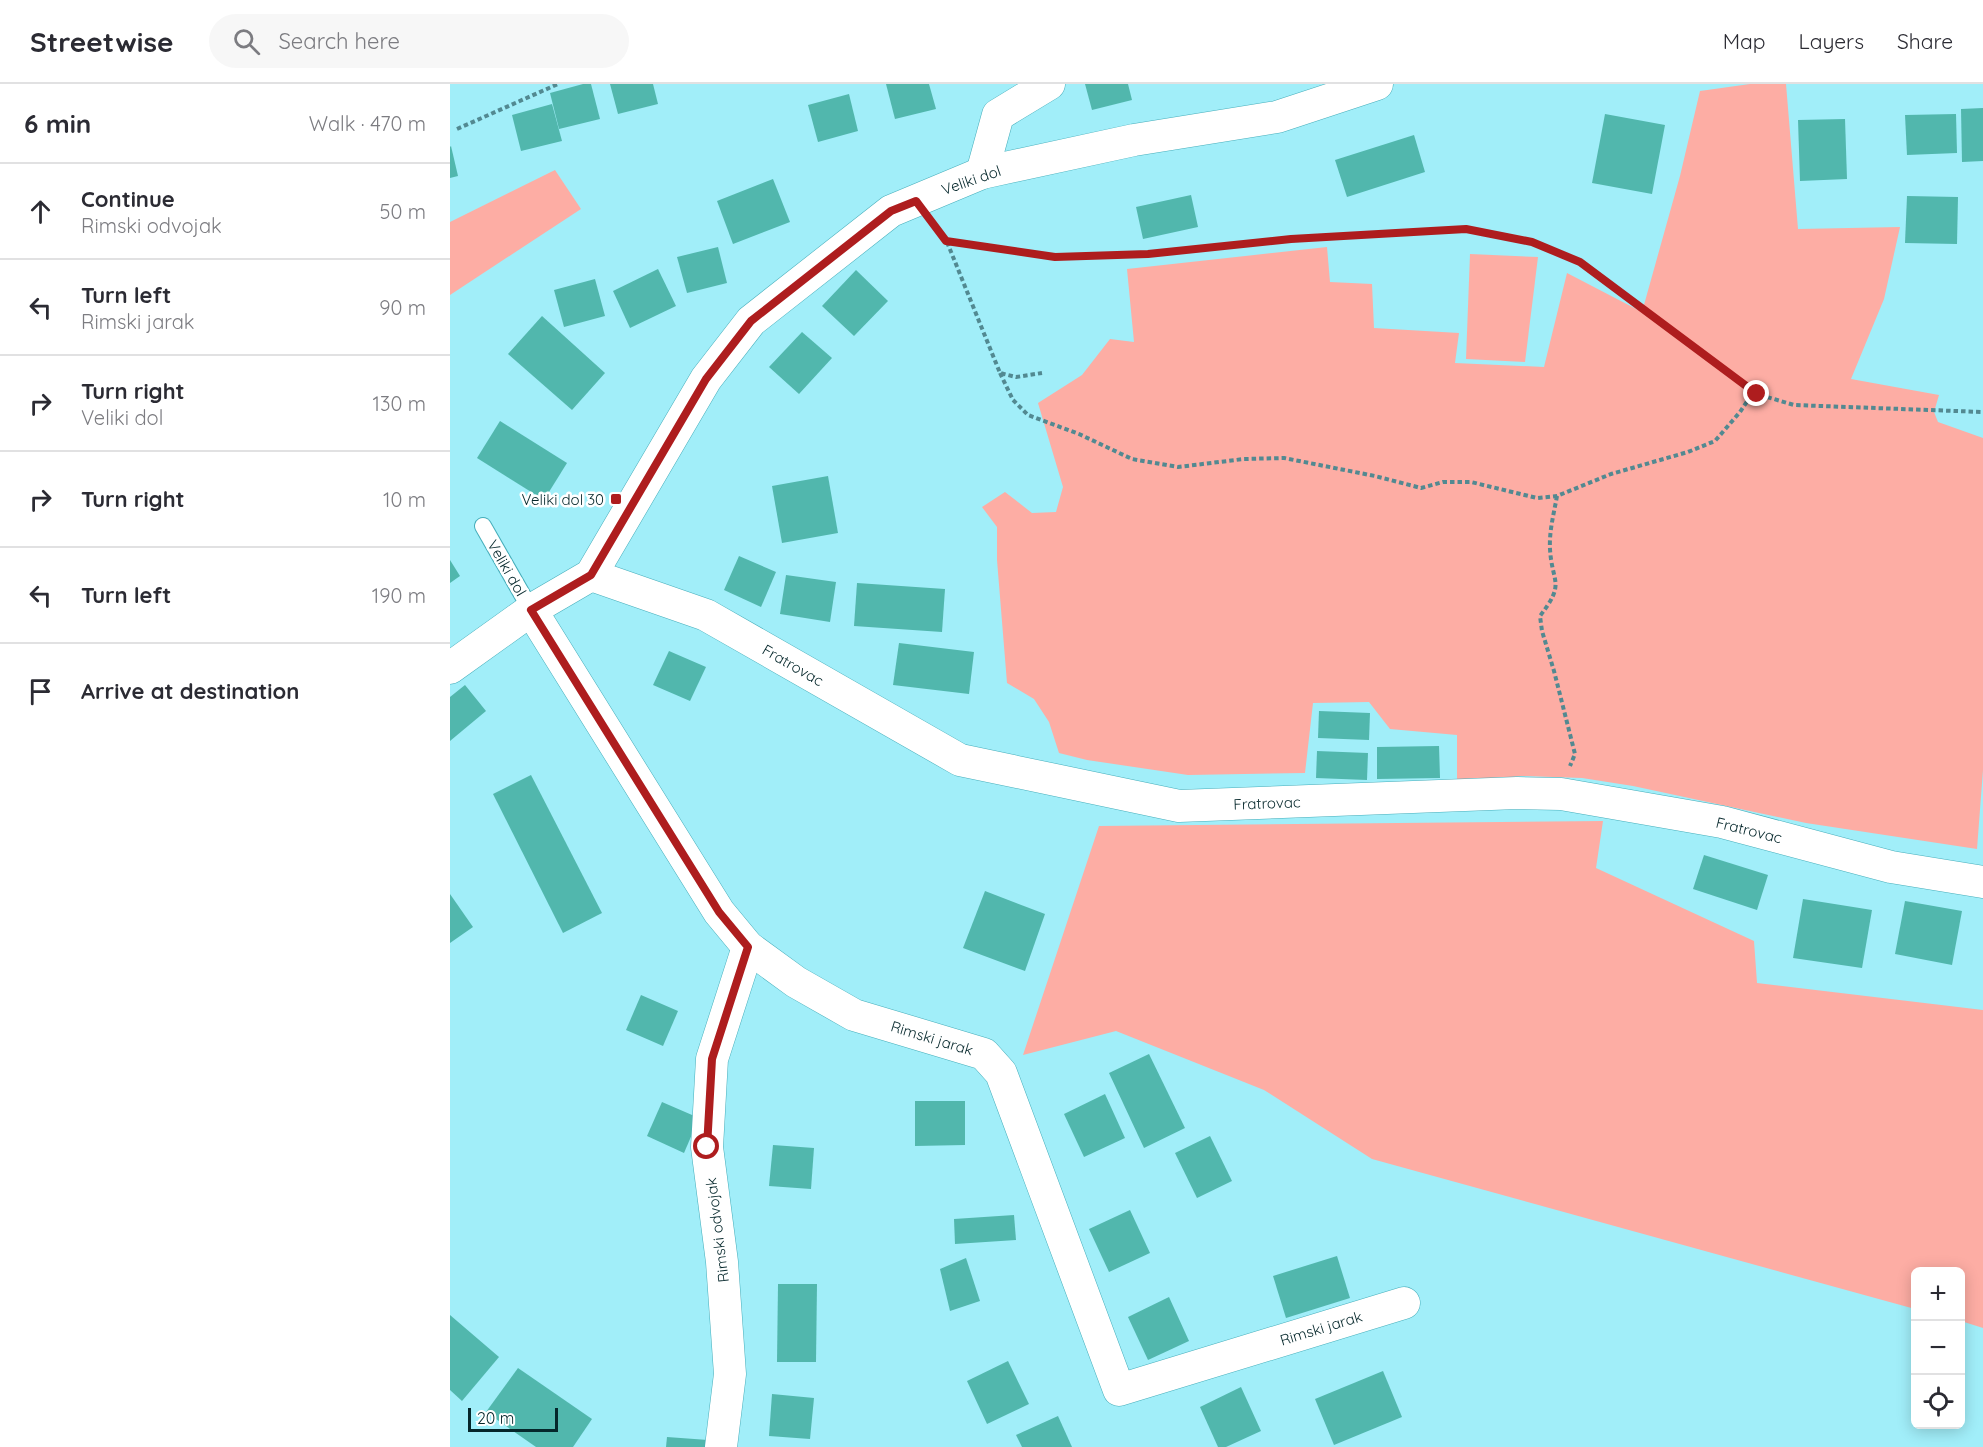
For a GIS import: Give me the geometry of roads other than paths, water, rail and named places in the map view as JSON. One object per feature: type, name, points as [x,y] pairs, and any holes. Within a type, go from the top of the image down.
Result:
[{"type":"street","points":[[982,173],[998,116],[1049,84]]},
{"type":"street","name":"Veliki dol","points":[[450,668],[531,610],[591,575],[706,379],[751,321],[891,211],[982,173],[1134,140],[1277,117],[1377,84]]},
{"type":"street","name":"Fratrovac","points":[[591,575],[706,615],[960,760],[1179,806],[1561,794],[1722,822],[1891,867],[1983,882]]},
{"type":"street","name":"Rimski jarak","points":[[531,610],[719,912],[748,947],[796,982],[854,1016],[984,1054],[1001,1073],[1119,1390],[1404,1303]]},
{"type":"street","name":"Rimski odvojak","points":[[722,1447],[730,1374],[722,1262],[707,1147],[712,1059],[748,947]]},
{"type":"lane","name":"Veliki dol","points":[[483,525],[531,610]]},
{"type":"place","name":"Veliki dol 30","points":[[616,499]]}]
